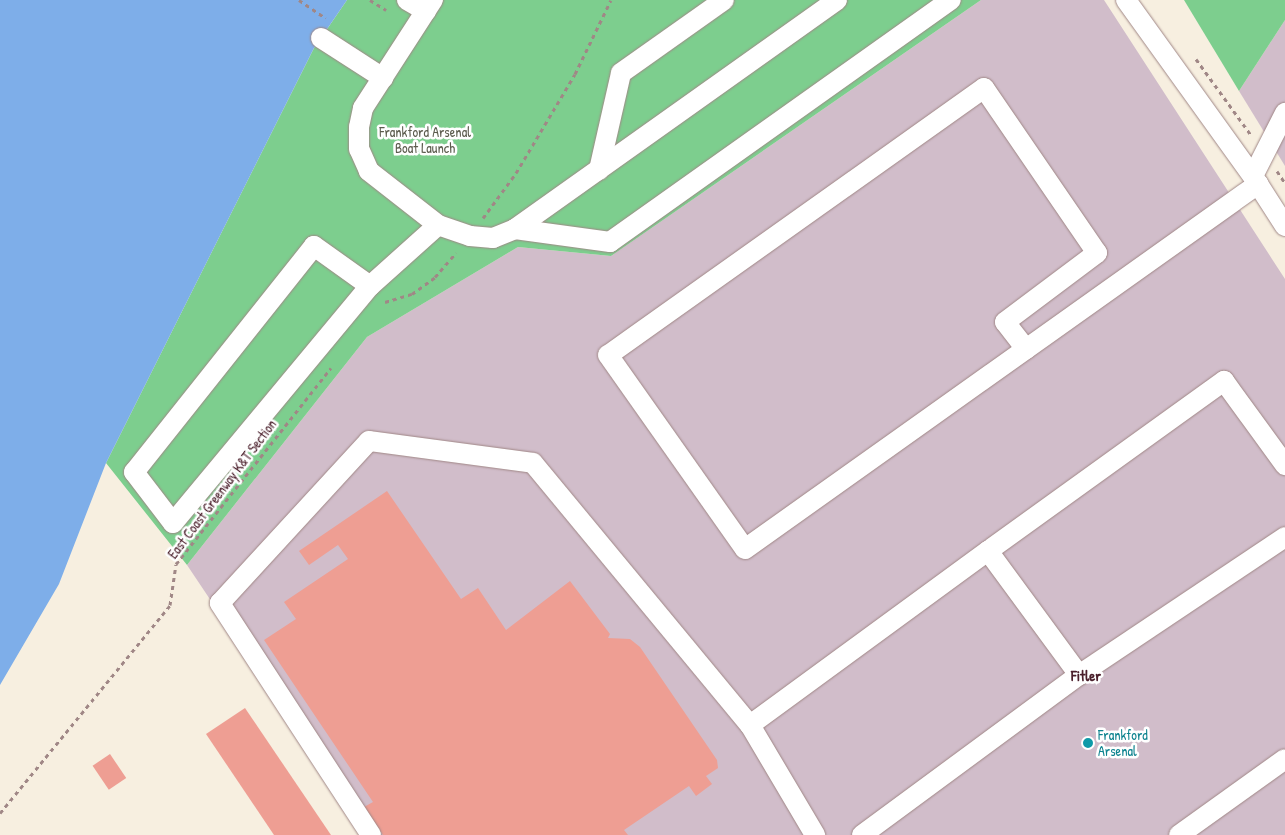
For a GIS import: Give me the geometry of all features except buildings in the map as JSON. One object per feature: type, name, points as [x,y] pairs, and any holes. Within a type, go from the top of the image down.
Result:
[{"type":"lane","points":[[407,0],[429,6],[363,108],[359,149],[370,171],[438,226],[493,238],[515,229],[838,0]]},
{"type":"lane","points":[[598,170],[621,73],[724,0]]},
{"type":"lane","points":[[515,229],[610,242],[951,0]]},
{"type":"lane","points":[[1126,0],[1255,180],[1285,226]]},
{"type":"lane","points":[[321,38],[382,78]]},
{"type":"lane","points":[[1026,349],[1005,322],[1097,253],[984,88],[608,355],[745,549],[1026,349],[1255,180],[1285,113]]},
{"type":"lane","points":[[370,286],[314,246],[134,472],[173,523],[370,286],[438,226]]},
{"type":"lane","points":[[750,725],[988,550],[1224,381],[1285,465]]},
{"type":"lane","points":[[371,835],[220,603],[369,441],[533,463],[750,725],[815,835]]},
{"type":"lane","points":[[862,835],[1079,675],[1285,537]]},
{"type":"lane","points":[[988,550],[1079,675]]},
{"type":"lane","points":[[1179,835],[1285,759]]},
{"type":"path","points":[[299,0],[310,7]]},
{"type":"path","points":[[370,0],[386,10]]},
{"type":"path","points":[[481,221],[516,173],[575,74],[611,0]]},
{"type":"path","points":[[380,308],[387,300],[412,294],[435,277],[456,253]]},
{"type":"path","name":"East Coast Greenway K&T Section","points":[[0,813],[170,605],[176,564],[336,362]]},
{"type":"shaded area","points":[[981,0],[1104,0],[1285,279],[1285,835],[368,835],[187,565],[367,337],[518,247],[611,256]]},
{"type":"shaded area","points":[[1285,20],[1285,166],[1239,91]]},
{"type":"green space","name":"Frankford Arsenal Boat Launch","points":[[347,0],[981,0],[611,256],[518,247],[367,337],[187,565],[106,463],[314,48]]},
{"type":"green space","points":[[1184,0],[1285,0],[1285,20],[1239,91]]},
{"type":"water","points":[[0,0],[347,0],[314,48],[106,463],[59,584],[0,685]]},
{"type":"place","name":"Frankford Arsenal","points":[[1088,743]]},
{"type":"district","name":"Fitler","points":[[1086,676]]}]
